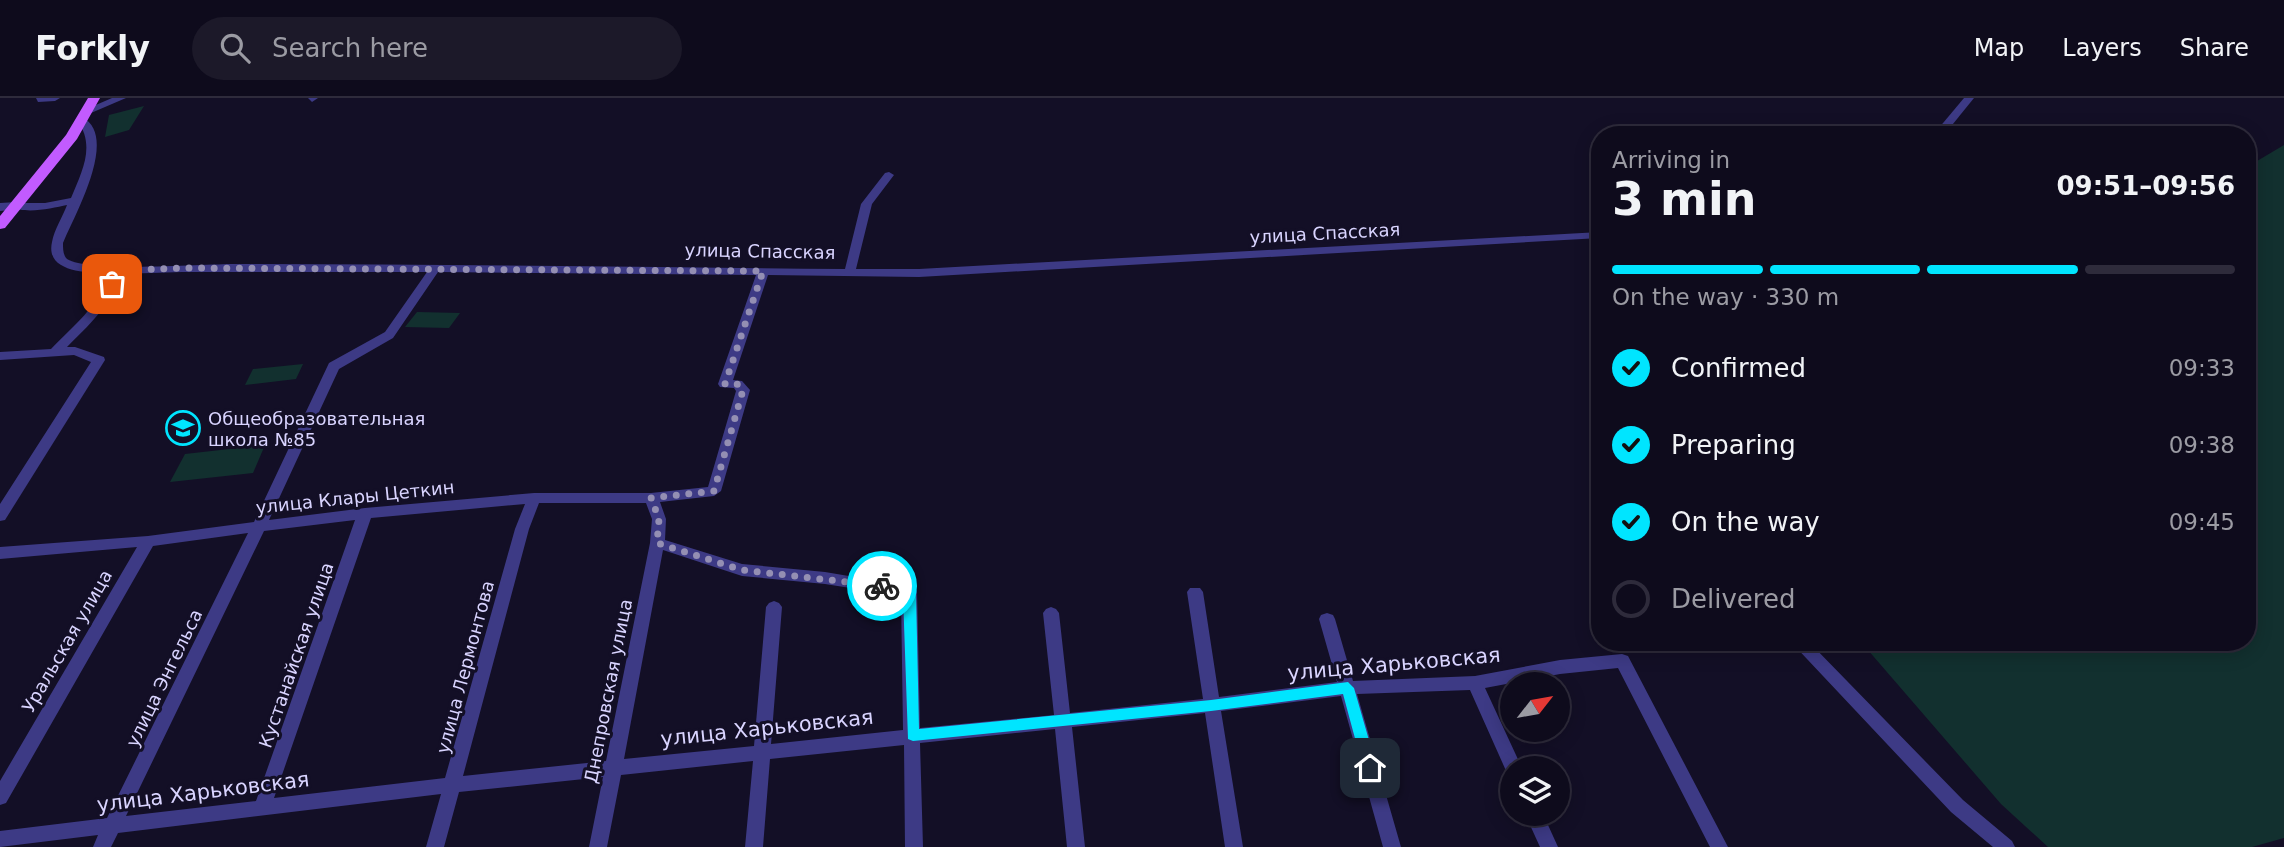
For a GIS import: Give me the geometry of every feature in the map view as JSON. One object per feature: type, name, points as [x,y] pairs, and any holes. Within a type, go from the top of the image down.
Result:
[{"type":"main road","points":[[0,225],[85,116],[94,98]]},
{"type":"street","points":[[41,98],[55,98]]},
{"type":"street","points":[[0,207],[45,206],[75,200],[92,161],[93,147],[85,116],[121,98]]},
{"type":"street","points":[[1946,126],[1969,98]]},
{"type":"street","points":[[850,271],[867,204],[889,175]]},
{"type":"street","name":"улица Спасская","points":[[75,200],[66,214],[57,243],[58,255],[62,262],[75,267],[114,271],[182,268],[435,268],[850,271],[919,274],[1591,236]]},
{"type":"street","name":"улица Энгельса","points":[[102,847],[334,366],[389,334],[435,268]]},
{"type":"street","points":[[55,351],[100,305],[112,284],[114,271]]},
{"type":"street","name":"улица Клары Цеткин","points":[[0,553],[148,541],[365,513],[534,498],[651,498],[714,491],[743,390],[737,384],[725,384],[763,271]]},
{"type":"street","points":[[0,356],[75,351],[99,359],[0,516]]},
{"type":"street","name":"улица Лермонтова","points":[[435,847],[522,530],[534,498]]},
{"type":"street","name":"Днепровская улица","points":[[598,847],[657,543],[659,519],[651,498]]},
{"type":"street","name":"Кустанайская улица","points":[[262,808],[365,513]]},
{"type":"street","name":"Уральская улица","points":[[0,797],[148,541]]},
{"type":"street","points":[[657,543],[742,570],[825,578],[906,590],[909,593],[914,847]]},
{"type":"street","points":[[1195,592],[1234,847]]},
{"type":"street","points":[[754,847],[774,607]]},
{"type":"street","points":[[1051,613],[1076,847]]},
{"type":"street","points":[[1327,619],[1392,847]]},
{"type":"street","points":[[1809,651],[1957,806],[2006,847]]},
{"type":"street","name":"улица Харьковская","points":[[0,839],[453,785],[1211,705],[1348,688],[1475,683],[1560,667],[1622,661],[1719,847]]},
{"type":"street","points":[[1475,683],[1508,756]]},
{"type":"street","points":[[1539,826],[1549,847]]},
{"type":"green space","points":[[144,106],[129,130],[105,137],[109,115]]},
{"type":"green space","points":[[2284,145],[2284,838],[2252,847],[2048,847],[2001,804],[1869,651],[2256,651],[2256,162]]},
{"type":"green space","points":[[417,312],[460,313],[449,328],[405,327]]},
{"type":"green space","points":[[303,364],[296,379],[245,385],[253,369]]},
{"type":"green space","points":[[265,445],[253,473],[170,482],[185,454]]},
{"type":"way so far","points":[[112,284],[114,271],[182,268],[595,268],[763,271],[725,384],[737,384],[743,390],[714,491],[651,498],[659,519],[657,543],[742,570],[882,586]]},
{"type":"place","name":"Общеобразовательная школа №85","points":[[183,428]]},
{"type":"route","points":[[882,586],[906,590],[909,593],[913,735],[1211,705],[1348,688],[1370,768]]}]
